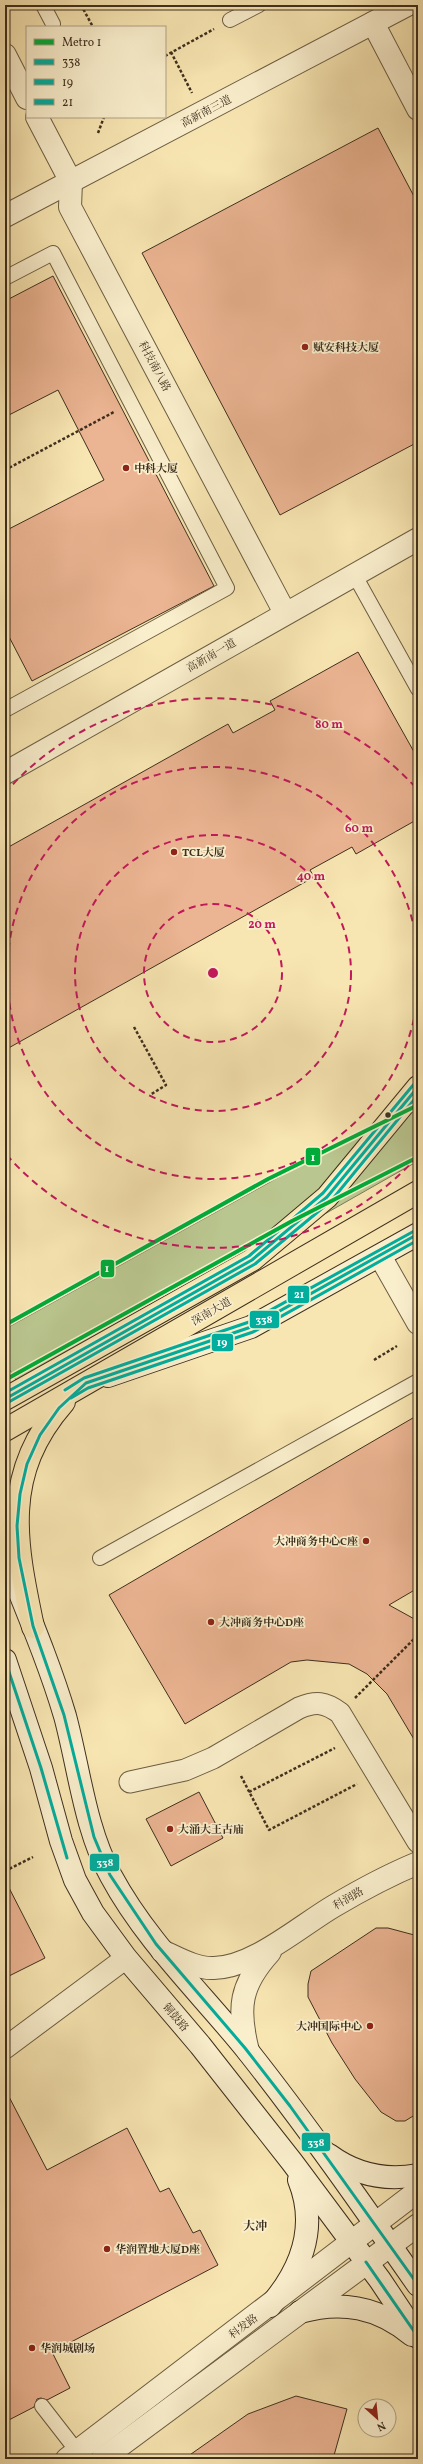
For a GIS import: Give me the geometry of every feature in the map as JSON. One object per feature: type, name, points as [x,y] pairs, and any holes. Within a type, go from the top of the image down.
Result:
[{"type":"main road","points":[[5,1399],[252,1260],[327,1197],[418,1087]]},
{"type":"main road","name":"深南大道","points":[[5,1430],[418,1192]]},
{"type":"main road","points":[[34,1627],[18,1547],[17,1510],[21,1485],[27,1463],[50,1418],[65,1400],[86,1383]]},
{"type":"street","name":"高新南三道","points":[[5,216],[407,5]]},
{"type":"street","points":[[373,23],[418,108]]},
{"type":"street","points":[[5,55],[26,96]]},
{"type":"street","name":"科技南八路","points":[[38,118],[71,182],[70,206],[285,613]]},
{"type":"street","name":"高新南一道","points":[[5,773],[418,539]]},
{"type":"street","points":[[86,1383],[251,1327],[418,1234]]},
{"type":"street","points":[[380,1256],[418,1323]]},
{"type":"street","points":[[5,1556],[34,1627],[64,1714],[93,1834],[100,1853],[129,1906],[162,1951],[248,2051],[418,2285]]},
{"type":"street","name":"铜鼓路","points":[[5,1660],[40,1768],[60,1841],[75,1880],[92,1913],[126,1958],[200,2046],[292,2162],[352,2243],[418,2339]]},
{"type":"street","points":[[130,1782],[185,1770],[213,1758],[299,1708],[314,1702],[329,1705],[340,1713],[378,1773],[418,1842]]},
{"type":"street","name":"科润路","points":[[162,1951],[202,1968],[213,1968],[241,1962],[355,1894],[418,1863]]},
{"type":"street","points":[[248,2051],[242,2028],[241,2011],[244,1992],[251,1975],[281,1939]]},
{"type":"street","points":[[5,2048],[126,1958]]},
{"type":"street","points":[[320,2149],[339,2162],[369,2175],[392,2178],[418,2176]]},
{"type":"street","points":[[270,2306],[295,2272],[307,2235],[306,2204],[292,2162]]},
{"type":"street","name":"科发路","points":[[72,2455],[270,2306],[418,2191]]},
{"type":"street","name":"科发路","points":[[102,2459],[418,2225]]},
{"type":"street","points":[[300,2312],[330,2305],[354,2306],[386,2317],[418,2339]]},
{"type":"lane","points":[[43,5],[53,24]]},
{"type":"lane","points":[[230,20],[259,5]]},
{"type":"lane","points":[[5,278],[53,253],[227,588],[7,704]]},
{"type":"lane","points":[[354,574],[418,689]]},
{"type":"lane","points":[[100,1558],[418,1380]]},
{"type":"lane","points":[[42,2406],[72,2455]]},
{"type":"path","points":[[81,5],[92,26]]},
{"type":"path","points":[[166,55],[230,20]]},
{"type":"path","points":[[171,52],[192,94]]},
{"type":"path","points":[[98,133],[104,118]]},
{"type":"path","points":[[5,470],[131,403]]},
{"type":"path","points":[[134,1027],[166,1085],[150,1095]]},
{"type":"path","points":[[374,1360],[397,1346]]},
{"type":"path","points":[[340,1713],[418,1635]]},
{"type":"path","points":[[250,1792],[355,1737]]},
{"type":"path","points":[[241,1776],[269,1830],[378,1773]]},
{"type":"path","points":[[5,1871],[32,1856]]},
{"type":"green space","points":[[418,1100],[418,1161],[20,1387],[5,1362],[5,1329]]},
{"type":"building","name":"赋安科技大厦","points":[[378,128],[418,204],[418,442],[280,515],[142,253]]},
{"type":"building","name":"中科大厦","points":[[53,276],[214,586],[32,681],[5,629],[5,531],[104,480],[58,390],[5,417],[5,301]]},
{"type":"building","name":"TCL大厦","points":[[358,652],[418,759],[418,819],[356,854],[352,847],[310,870],[314,877],[5,1050],[5,849],[228,724],[233,733],[275,710],[270,701]]},
{"type":"building","points":[[418,1415],[418,1588],[389,1605],[418,1621],[418,1746],[387,1694],[367,1674],[349,1664],[307,1660],[291,1662],[185,1724],[109,1595]]},
{"type":"building","name":"大涌大王古庙","points":[[199,1792],[223,1838],[171,1866],[146,1819]]},
{"type":"building","points":[[5,1880],[45,1958],[5,1978]]},
{"type":"building","name":"大冲国际中心","points":[[376,1928],[388,1928],[418,1936],[418,2113],[405,2121],[396,2121],[381,2112],[355,2079],[332,2043],[308,1997],[308,1984],[311,1971]]},
{"type":"building","name":"华润置地大厦D座","points":[[5,2089],[47,2170],[127,2128],[160,2192],[169,2188],[193,2233],[200,2230],[218,2265],[52,2352],[70,2388],[47,2400],[41,2398],[37,2399],[34,2407],[5,2422],[5,2281],[9,2278],[5,2267]]},
{"type":"building","points":[[296,2396],[347,2409],[333,2459],[184,2459],[248,2414]]},
{"type":"metro line","name":"1","points":[[5,1325],[268,1179],[418,1105]]},
{"type":"metro line","name":"1","points":[[5,1380],[292,1221],[418,1157]]},
{"type":"transit line","name":"21","points":[[5,1393],[249,1256],[323,1193],[414,1084]]},
{"type":"transit line","name":"338","points":[[5,1399],[252,1260],[327,1197],[418,1087]]},
{"type":"transit line","name":"19","points":[[7,1403],[255,1264],[331,1201],[418,1095]]},
{"type":"transit line","name":"21","points":[[65,1390],[84,1378],[249,1322],[416,1230]]},
{"type":"transit line","name":"338","points":[[418,1234],[251,1327],[86,1383],[59,1408],[40,1435],[27,1464],[20,1494],[17,1526],[19,1558],[33,1626],[64,1715],[94,1837],[110,1875],[156,1944],[245,2048],[290,2106],[418,2285]]},
{"type":"transit line","name":"19","points":[[71,1398],[88,1388],[253,1332],[418,1240]]},
{"type":"transit line","name":"338","points":[[5,1660],[41,1768],[67,1858]]},
{"type":"transit line","name":"338","points":[[366,2262],[418,2337]]},
{"type":"place","name":"赋安科技大厦","points":[[305,347]]},
{"type":"place","name":"中科大厦","points":[[126,468]]},
{"type":"place","name":"TCL大厦","points":[[174,852]]},
{"type":"place","name":"大冲商务中心C座","points":[[366,1541]]},
{"type":"place","name":"大冲商务中心D座","points":[[211,1622]]},
{"type":"place","name":"大涌大王古庙","points":[[170,1829]]},
{"type":"place","name":"大冲国际中心","points":[[370,2026]]},
{"type":"place","name":"华润置地大厦D座","points":[[107,2249]]},
{"type":"place","name":"华润城剧场","points":[[32,2348]]},
{"type":"district","name":"大冲","points":[[255,2226]]}]
